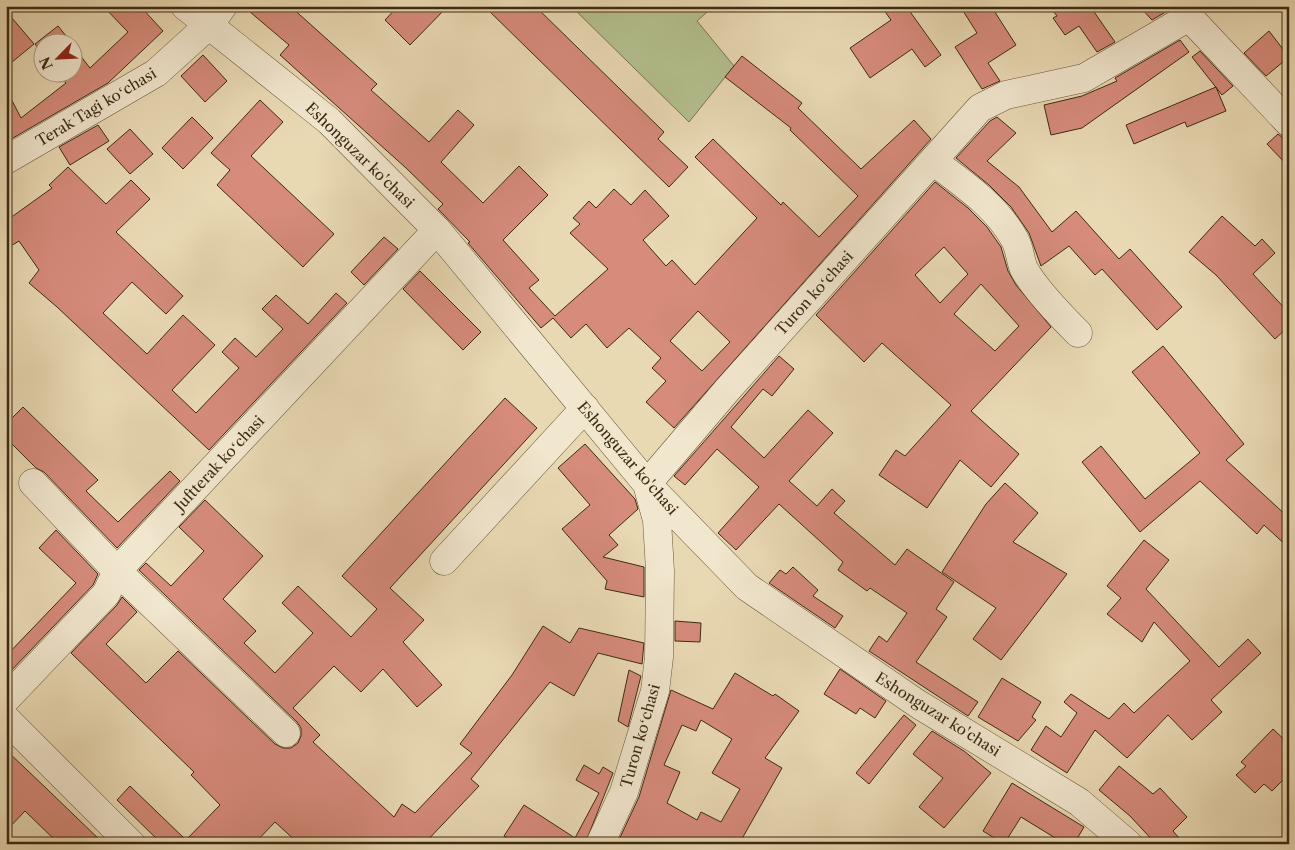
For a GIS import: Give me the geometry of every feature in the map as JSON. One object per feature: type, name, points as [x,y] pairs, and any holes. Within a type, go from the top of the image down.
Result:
[{"type":"street","name":"Eshonguzar ko'chasi","points":[[185,6],[216,16],[329,121],[437,230],[647,484],[747,587],[918,704],[1079,802],[1128,844]]},
{"type":"street","name":"Turon koʻchasi","points":[[600,844],[624,792],[656,691],[659,657],[660,571],[657,520],[647,484],[734,382],[980,108],[1006,95],[1084,78],[1194,12],[1289,123]]},
{"type":"street","name":"Terak Tagi koʻchasi","points":[[6,160],[156,73],[216,16]]},
{"type":"street","points":[[933,161],[976,194],[996,213],[1015,239],[1024,268],[1058,314],[1078,333]]},
{"type":"street","name":"Juftterak koʻchasi","points":[[6,699],[106,594],[117,572],[437,230]]},
{"type":"street","points":[[444,561],[585,408]]},
{"type":"street","points":[[33,483],[117,572],[286,733]]},
{"type":"street","points":[[6,719],[130,844]]},
{"type":"green space","points":[[571,6],[714,6],[697,21],[734,66],[689,122]]},
{"type":"building","points":[[103,6],[140,6],[163,31],[108,83],[6,142],[6,89],[21,118],[65,82],[82,82],[82,58],[90,68],[128,32]]},
{"type":"building","points":[[243,6],[290,6],[377,84],[371,90],[429,142],[458,110],[474,125],[441,162],[483,203],[519,166],[548,195],[503,240],[539,280],[529,288],[555,316],[608,269],[570,233],[580,224],[573,218],[589,201],[596,208],[614,189],[631,205],[645,190],[669,216],[643,240],[666,266],[672,260],[695,285],[757,218],[695,157],[713,139],[781,205],[783,202],[819,237],[858,196],[790,130],[791,128],[725,77],[742,56],[802,103],[798,108],[861,169],[914,120],[931,139],[674,428],[646,402],[666,381],[652,368],[661,358],[629,328],[607,348],[586,324],[571,338],[553,318],[541,328],[468,243],[470,242],[438,209],[443,204],[406,168],[280,55],[289,45]],"holes":[[[698,311],[730,342],[702,371],[670,341]]]},
{"type":"building","points":[[398,6],[448,6],[410,45],[385,20]]},
{"type":"building","points":[[484,6],[535,6],[664,132],[658,139],[688,167],[669,187]]},
{"type":"building","points":[[881,6],[906,6],[941,55],[925,67],[912,49],[870,78],[850,48],[891,20]]},
{"type":"building","points":[[960,6],[991,6],[1016,45],[988,63],[1000,81],[982,89],[955,47],[977,33]]},
{"type":"building","points":[[1049,6],[1090,6],[1115,42],[1097,52],[1079,26],[1065,35],[1053,18],[1057,16]]},
{"type":"building","points":[[1139,6],[1176,6],[1152,20]]},
{"type":"building","points":[[6,11],[32,42],[32,46],[6,67]]},
{"type":"building","points":[[58,26],[63,32],[50,32]]},
{"type":"building","points":[[1269,31],[1289,57],[1266,76],[1244,53]]},
{"type":"building","points":[[1180,40],[1189,52],[1082,128],[1051,135],[1044,105],[1082,96],[1117,81],[1115,78]]},
{"type":"building","points":[[1200,51],[1233,86],[1222,95],[1192,57]]},
{"type":"building","points":[[203,55],[227,81],[205,102],[181,76]]},
{"type":"building","points":[[1216,87],[1226,111],[1187,127],[1185,122],[1134,144],[1126,125]]},
{"type":"building","points":[[260,100],[283,122],[251,156],[334,234],[303,267],[217,185],[230,170],[211,153]]},
{"type":"building","points":[[192,117],[213,138],[183,169],[162,148]]},
{"type":"building","points":[[997,117],[1016,133],[987,161],[1019,187],[1052,232],[1076,211],[1119,259],[1130,249],[1182,307],[1157,330],[1102,269],[1095,275],[1069,246],[1041,266],[1029,233],[1011,207],[989,185],[956,158],[990,121]]},
{"type":"building","points":[[98,125],[109,141],[70,165],[59,147]]},
{"type":"building","points":[[130,129],[153,154],[130,174],[107,149]]},
{"type":"building","points":[[1278,134],[1289,143],[1289,167],[1267,144]]},
{"type":"building","points":[[68,167],[106,204],[131,180],[150,199],[116,232],[183,296],[166,314],[132,282],[103,313],[147,354],[183,315],[215,345],[172,390],[196,413],[239,368],[222,352],[235,338],[256,357],[283,329],[262,309],[276,295],[308,324],[336,293],[347,303],[209,450],[29,283],[39,270],[19,241],[6,249],[6,221],[52,188],[49,185]]},
{"type":"building","points":[[935,182],[968,208],[987,227],[1001,247],[1008,271],[1016,285],[1051,327],[971,411],[1019,454],[991,487],[960,460],[927,508],[879,475],[896,450],[905,456],[951,405],[882,343],[864,362],[816,315]],"holes":[[[944,247],[968,274],[940,303],[915,275]],[[981,284],[1019,326],[995,351],[954,314]]]},
{"type":"building","points":[[1222,216],[1255,246],[1262,239],[1275,253],[1253,274],[1289,313],[1289,326],[1275,339],[1216,275],[1189,252]]},
{"type":"building","points":[[384,237],[398,249],[364,285],[351,272]]},
{"type":"building","points":[[420,271],[481,332],[463,350],[403,289]]},
{"type":"building","points":[[1163,346],[1244,444],[1226,460],[1289,518],[1289,548],[1264,525],[1257,534],[1200,481],[1140,532],[1082,462],[1101,446],[1145,499],[1200,453],[1132,372]]},
{"type":"building","points":[[779,356],[794,369],[772,396],[763,389],[731,427],[764,458],[808,410],[833,433],[789,481],[817,506],[832,489],[845,501],[834,513],[895,565],[907,549],[954,582],[936,609],[947,617],[916,662],[978,702],[968,716],[869,651],[879,636],[887,642],[907,613],[870,588],[867,591],[838,570],[843,562],[779,504],[736,550],[718,533],[759,487],[717,449],[685,485],[674,476]]},
{"type":"building","points":[[505,398],[537,428],[390,588],[424,620],[403,642],[442,685],[417,707],[383,669],[361,692],[334,666],[293,708],[320,735],[313,742],[394,817],[402,804],[415,813],[472,753],[460,744],[512,675],[543,626],[570,643],[579,628],[644,643],[642,664],[598,653],[574,696],[550,682],[471,779],[479,786],[424,844],[383,844],[374,838],[369,844],[299,844],[275,822],[254,844],[162,844],[117,800],[130,786],[186,840],[220,805],[191,775],[194,772],[71,653],[117,605],[122,597],[137,612],[106,644],[146,683],[178,651],[275,744],[283,748],[291,748],[298,743],[301,736],[301,728],[297,722],[139,570],[146,563],[171,586],[204,551],[179,527],[205,500],[263,556],[223,599],[256,631],[244,643],[275,673],[313,633],[282,603],[298,586],[351,637],[377,609],[342,576]]},
{"type":"building","points":[[23,407],[98,480],[86,491],[118,522],[170,471],[180,481],[117,548],[44,472],[36,468],[6,438],[6,424]]},
{"type":"building","points":[[585,444],[635,499],[638,509],[609,535],[618,545],[603,557],[644,567],[644,597],[605,589],[607,581],[562,529],[590,505],[558,468]]},
{"type":"building","points":[[1005,483],[1038,513],[1013,542],[1067,574],[1001,660],[973,639],[996,608],[942,572],[986,504]]},
{"type":"building","points":[[56,530],[98,574],[93,585],[6,676],[6,656],[76,583],[39,548]]},
{"type":"building","points":[[1144,540],[1169,560],[1146,589],[1219,667],[1248,639],[1261,653],[1211,700],[1222,712],[1192,740],[1168,715],[1127,758],[1095,730],[1067,773],[1031,750],[1046,726],[1061,737],[1077,713],[1064,702],[1071,694],[1109,719],[1124,703],[1134,713],[1190,661],[1154,622],[1142,642],[1107,614],[1121,598],[1107,586]]},
{"type":"building","points":[[793,567],[818,590],[813,596],[843,616],[835,628],[769,583],[780,570],[786,574]]},
{"type":"building","points":[[675,621],[701,623],[700,642],[675,641]]},
{"type":"building","points":[[840,669],[886,701],[875,718],[860,708],[856,714],[824,694]]},
{"type":"building","points":[[629,670],[641,676],[628,727],[618,721]]},
{"type":"building","points":[[735,673],[773,696],[775,694],[799,711],[765,758],[782,768],[739,844],[617,844],[639,797],[671,690],[713,709]],"holes":[[[701,720],[732,739],[712,773],[740,789],[721,822],[701,812],[697,820],[667,803],[680,772],[664,765],[682,725],[696,731]]]},
{"type":"building","points":[[1002,678],[1041,702],[1032,717],[1036,720],[1018,741],[978,717]]},
{"type":"building","points":[[904,715],[916,725],[869,784],[856,773]]},
{"type":"building","points":[[1273,729],[1289,744],[1289,774],[1272,791],[1264,784],[1255,793],[1236,775],[1246,766],[1241,762]]},
{"type":"building","points":[[932,731],[964,751],[991,773],[944,828],[919,807],[943,778],[913,754]]},
{"type":"building","points":[[6,750],[104,844],[59,844],[25,811],[6,831]]},
{"type":"building","points":[[584,765],[599,774],[603,767],[613,773],[585,844],[516,844],[504,836],[524,805],[575,838],[599,793],[576,780]]},
{"type":"building","points":[[1119,766],[1153,794],[1160,788],[1187,817],[1173,831],[1184,844],[1156,844],[1130,816],[1099,790]]},
{"type":"building","points":[[1012,783],[1084,827],[1074,844],[1065,844],[1021,817],[1004,844],[983,831]]}]
